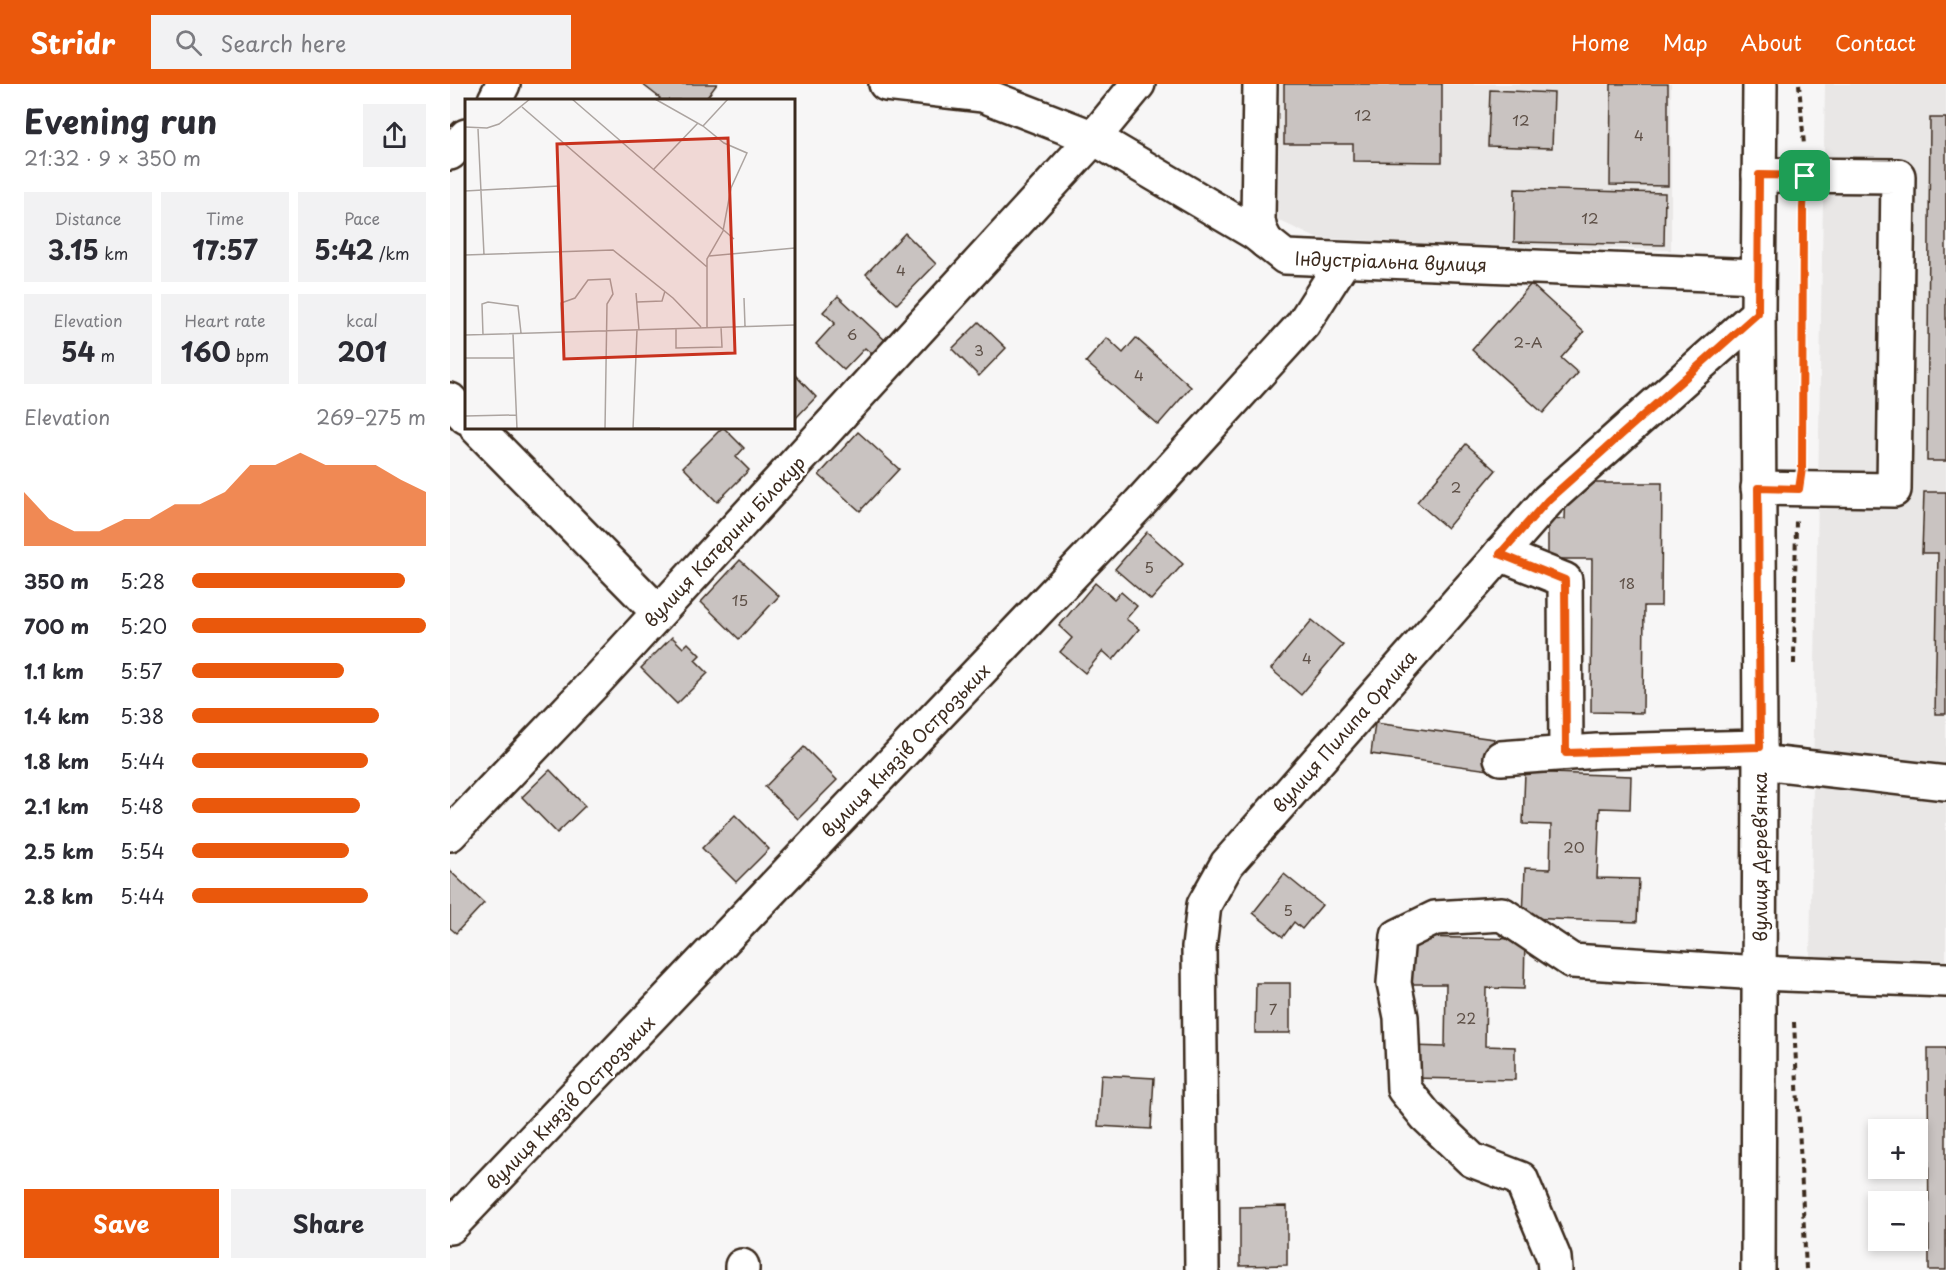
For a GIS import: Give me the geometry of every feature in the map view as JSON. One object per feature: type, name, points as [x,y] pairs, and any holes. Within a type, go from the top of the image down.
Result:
[{"type":"street","points":[[495,99],[502,84]]},
{"type":"street","name":"Індустріальна вулиця","points":[[886,84],[983,95],[1094,138],[1255,232],[1285,257],[1758,276]]},
{"type":"street","name":"вулиця Катерини Білокур","points":[[450,834],[596,681],[1094,138],[1138,84]]},
{"type":"street","points":[[1260,84],[1258,220],[1266,242]]},
{"type":"street","name":"вулиця Деревʼянка","points":[[1758,1270],[1760,84]]},
{"type":"street","points":[[450,153],[465,137]]},
{"type":"street","points":[[1758,488],[1894,490],[1898,176],[1759,175]]},
{"type":"street","name":"вулиця Князів Острозьких","points":[[450,1227],[1139,504],[1303,324],[1344,260]]},
{"type":"street","name":"вулиця Пилипа Орлика","points":[[1202,1270],[1199,946],[1204,905],[1227,864],[1548,500],[1758,313]]},
{"type":"street","points":[[450,400],[465,416]]},
{"type":"street","points":[[478,429],[658,612]]},
{"type":"street","points":[[1500,554],[1565,580],[1566,753]]},
{"type":"street","points":[[1501,758],[1566,753],[1760,754],[1946,783]]},
{"type":"street","points":[[1555,1270],[1554,1258],[1521,1179],[1472,1160],[1426,1116],[1404,1089],[1401,1017],[1394,983],[1398,936],[1435,918],[1502,914],[1572,961],[1609,969],[1946,980]]},
{"type":"path","points":[[1799,84],[1806,161],[1803,208],[1802,469],[1799,489]]},
{"type":"path","points":[[1794,1021],[1806,1270]]},
{"type":"shaded area","points":[[1280,84],[1671,84],[1671,250],[1435,244],[1316,238],[1278,220]]},
{"type":"shaded area","points":[[1825,84],[1946,84],[1946,960],[1810,957]]},
{"type":"building","points":[[642,84],[717,84],[706,99],[660,98]]},
{"type":"building","points":[[1284,84],[1442,84],[1442,162],[1353,161],[1353,144],[1284,144]]},
{"type":"building","points":[[1611,84],[1668,84],[1668,186],[1610,185]]},
{"type":"building","points":[[1490,90],[1554,93],[1552,148],[1488,146]]},
{"type":"building","points":[[1930,118],[1946,118],[1946,461],[1927,461]]},
{"type":"building","points":[[1515,189],[1665,193],[1664,245],[1514,242]]},
{"type":"building","points":[[905,233],[936,264],[897,304],[866,274]]},
{"type":"building","points":[[1531,284],[1584,332],[1561,358],[1578,373],[1543,413],[1472,350]]},
{"type":"building","points":[[838,296],[887,342],[874,356],[865,348],[844,370],[816,344],[835,323],[823,312]]},
{"type":"building","points":[[979,322],[1006,348],[979,376],[952,349]]},
{"type":"building","points":[[1107,338],[1123,353],[1136,338],[1191,387],[1158,425],[1086,362]]},
{"type":"building","points":[[795,375],[816,397],[795,419]]},
{"type":"building","points":[[721,429],[725,429],[744,448],[736,457],[749,470],[717,502],[683,467]]},
{"type":"building","points":[[858,432],[899,469],[860,511],[819,475]]},
{"type":"building","points":[[1466,444],[1496,470],[1447,528],[1417,502]]},
{"type":"building","points":[[1586,483],[1662,483],[1661,606],[1644,606],[1643,713],[1591,712],[1592,559],[1548,559],[1548,520],[1565,519],[1566,494]]},
{"type":"building","points":[[1924,492],[1946,492],[1946,714],[1935,714],[1938,553],[1922,553]]},
{"type":"building","points":[[1147,532],[1183,564],[1151,600],[1115,569]]},
{"type":"building","points":[[740,560],[779,596],[739,639],[701,602]]},
{"type":"building","points":[[1095,583],[1114,599],[1121,592],[1137,606],[1126,619],[1139,629],[1113,660],[1103,651],[1085,673],[1060,652],[1072,638],[1059,626]]},
{"type":"building","points":[[1312,620],[1343,645],[1301,695],[1271,669]]},
{"type":"building","points":[[672,637],[683,648],[688,643],[700,655],[695,660],[708,673],[677,704],[641,668]]},
{"type":"building","points":[[1375,723],[1494,739],[1489,770],[1371,754]]},
{"type":"building","points":[[804,747],[837,780],[798,819],[765,787]]},
{"type":"building","points":[[550,770],[585,806],[557,833],[522,797]]},
{"type":"building","points":[[1525,772],[1631,776],[1630,809],[1600,808],[1597,878],[1639,879],[1637,922],[1523,918],[1525,868],[1550,869],[1551,825],[1523,824]]},
{"type":"building","points":[[735,815],[769,849],[736,882],[702,848]]},
{"type":"building","points":[[450,871],[484,903],[456,933],[450,928]]},
{"type":"building","points":[[1284,874],[1322,905],[1302,929],[1294,922],[1283,937],[1253,913]]},
{"type":"building","points":[[1409,937],[1525,939],[1524,989],[1486,988],[1485,1046],[1515,1047],[1515,1080],[1410,1078],[1411,1046],[1445,1047],[1446,984],[1408,984]]},
{"type":"building","points":[[1256,983],[1290,983],[1290,1033],[1255,1033]]},
{"type":"building","points":[[1928,1048],[1946,1048],[1946,1270],[1929,1270]]},
{"type":"building","points":[[1101,1075],[1154,1078],[1151,1129],[1098,1126]]},
{"type":"building","points":[[1287,1206],[1287,1265],[1240,1266],[1240,1207]]},
{"type":"route","points":[[1759,175],[1805,176],[1802,469],[1799,489],[1758,488],[1760,747],[1566,753],[1565,580],[1500,554],[1548,500],[1758,313],[1759,175]]}]
